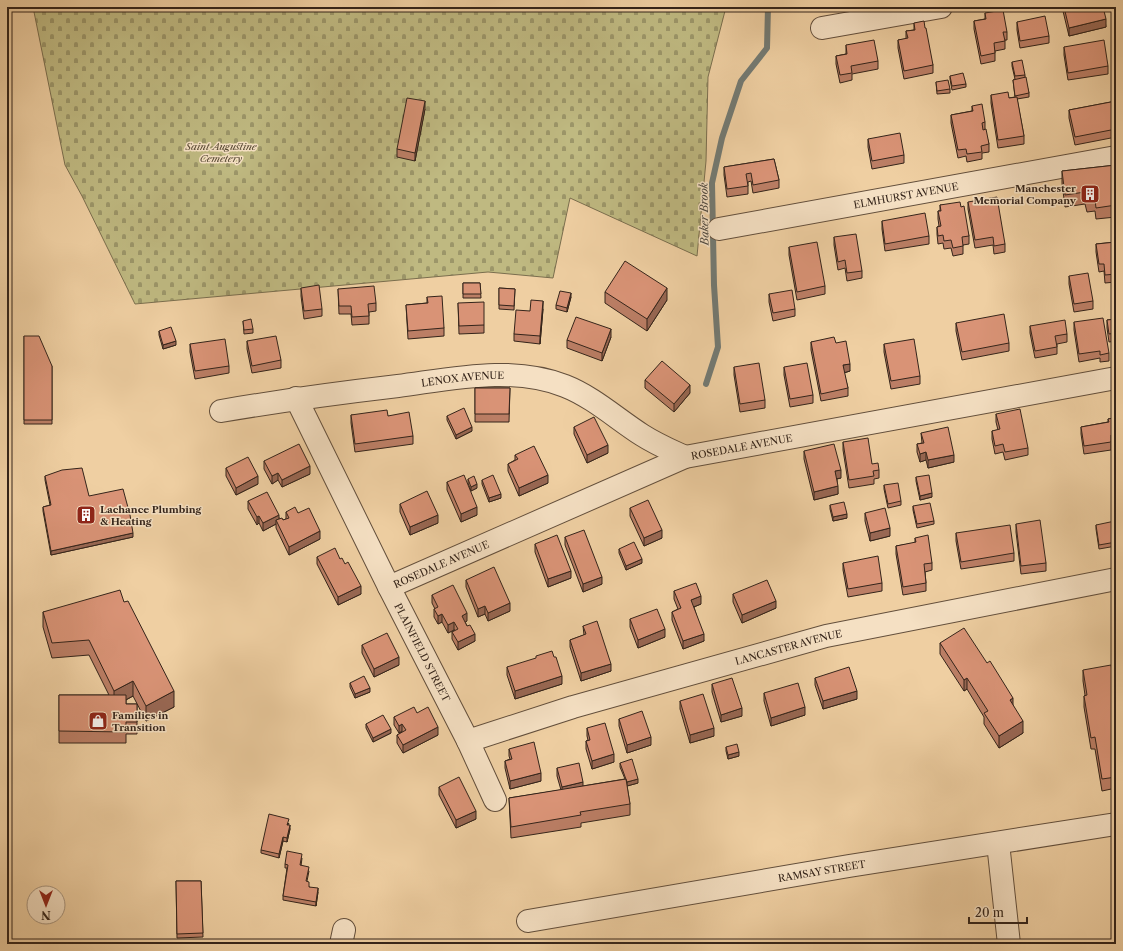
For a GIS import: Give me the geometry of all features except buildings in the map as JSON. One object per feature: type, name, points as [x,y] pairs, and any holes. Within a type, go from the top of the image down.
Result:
[{"type":"street","points":[[822,28],[941,7]]},
{"type":"street","name":"ELMHURST AVENUE","points":[[719,229],[1116,157]]},
{"type":"street","name":"LENOX AVENUE","points":[[220,411],[296,398],[484,376],[523,376],[545,379],[566,386],[587,397],[662,447],[685,457]]},
{"type":"street","name":"ROSEDALE AVENUE","points":[[389,587],[685,457],[1116,378]]},
{"type":"street","name":"PLAINFIELD STREET","points":[[296,398],[389,587],[468,741],[495,800]]},
{"type":"street","name":"LANCASTER AVENUE","points":[[468,741],[573,708],[826,636],[1116,579]]},
{"type":"street","name":"RAMSAY STREET","points":[[528,921],[849,866],[1116,824]]},
{"type":"street","points":[[998,843],[1009,944]]},
{"type":"green space","name":"Saint Augustine Cemetery","points":[[33,7],[726,7],[708,77],[706,161],[697,256],[570,198],[553,278],[488,272],[135,304],[82,196],[65,165]]},
{"type":"waterway","name":"Baker Brook","points":[[706,384],[718,347],[714,285],[712,183],[722,138],[741,81],[767,48],[768,7]]},
{"type":"place","name":"Manchester Memorial Company","points":[[1090,194]]},
{"type":"place","name":"Lachance Plumbing & Heating","points":[[86,515]]},
{"type":"place","name":"Families in Transition","points":[[98,721]]}]
